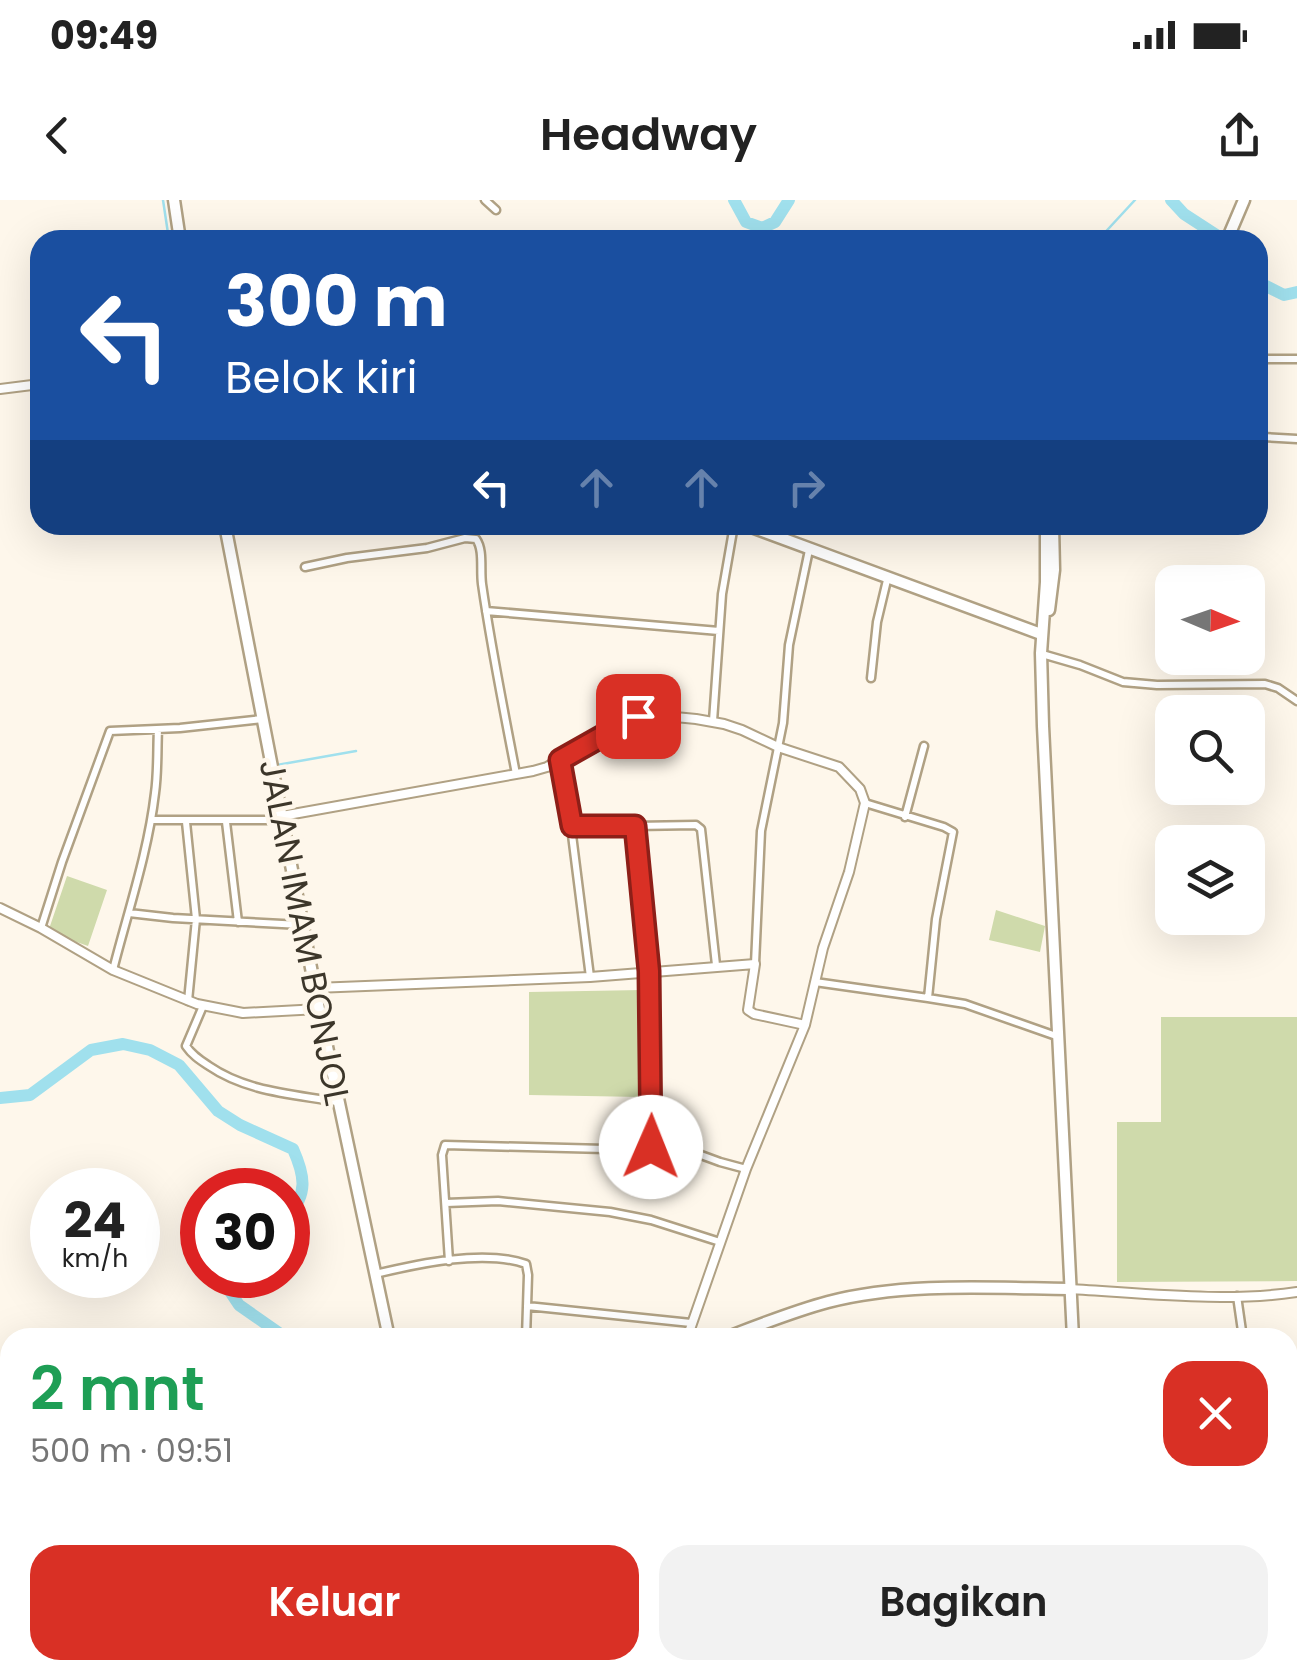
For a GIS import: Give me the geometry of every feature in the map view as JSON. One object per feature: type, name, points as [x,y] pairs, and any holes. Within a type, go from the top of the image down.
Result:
[{"type":"main road","points":[[174,200],[178,230]]},
{"type":"main road","points":[[1230,230],[1244,200]]},
{"type":"main road","name":"JALAN IMAM BONJOL","points":[[227,535],[318,1009],[387,1328]]},
{"type":"main road","points":[[774,535],[1042,629]]},
{"type":"main road","points":[[1051,535],[1053,581],[1040,653],[1072,1328]]},
{"type":"main road","points":[[754,1328],[827,1302],[858,1296],[936,1289],[1069,1290]]},
{"type":"street","points":[[485,200],[496,210]]},
{"type":"street","points":[[1268,358],[1297,359]]},
{"type":"street","points":[[0,388],[30,385]]},
{"type":"street","points":[[1268,437],[1297,439]]},
{"type":"street","points":[[713,721],[722,594],[732,535]]},
{"type":"street","points":[[305,567],[474,538],[481,547],[486,610],[516,774]]},
{"type":"street","points":[[805,1025],[748,1010],[755,964],[761,831],[785,707],[789,645],[810,548]]},
{"type":"street","points":[[871,678],[879,607],[888,576]]},
{"type":"street","points":[[486,610],[719,630]]},
{"type":"street","points":[[1040,653],[1123,682],[1265,684],[1297,701]]},
{"type":"street","points":[[151,820],[226,822],[282,818],[516,774],[547,767],[630,718],[644,714],[713,721],[838,767],[860,789],[865,803],[849,872],[823,948],[805,1025],[746,1169],[689,1328]]},
{"type":"street","points":[[41,928],[110,731],[263,719]]},
{"type":"street","points":[[113,970],[151,820],[158,729]]},
{"type":"street","points":[[906,817],[924,746]]},
{"type":"street","points":[[560,760],[590,977]]},
{"type":"street","points":[[865,803],[952,832],[936,919],[928,998]]},
{"type":"street","points":[[186,822],[196,919],[188,1001]]},
{"type":"street","points":[[226,822],[238,922]]},
{"type":"street","points":[[572,826],[696,825],[702,829],[716,965]]},
{"type":"street","points":[[449,1261],[442,1155],[446,1144],[644,1150],[651,1147],[649,971],[635,826]]},
{"type":"street","points":[[0,908],[113,970],[203,1006],[243,1014],[318,1009]]},
{"type":"street","points":[[129,913],[303,925]]},
{"type":"street","points":[[315,988],[590,977],[755,964]]},
{"type":"street","points":[[815,982],[965,1004],[1059,1036]]},
{"type":"street","points":[[203,1006],[186,1046],[222,1075],[255,1088],[338,1102]]},
{"type":"street","points":[[652,1137],[746,1169]]},
{"type":"street","points":[[446,1204],[498,1201],[620,1213],[720,1242]]},
{"type":"street","points":[[375,1274],[449,1261],[498,1259],[526,1264],[526,1328]]},
{"type":"street","points":[[1069,1290],[1237,1296],[1297,1292]]},
{"type":"street","points":[[1237,1296],[1242,1328]]},
{"type":"street","points":[[527,1306],[690,1324]]},
{"type":"green space","points":[[67,876],[107,890],[88,946],[48,932]]},
{"type":"green space","points":[[996,910],[1045,926],[1040,952],[989,940]]},
{"type":"green space","points":[[642,990],[642,1097],[529,1095],[529,992]]},
{"type":"green space","points":[[1161,1017],[1297,1017],[1297,1281],[1117,1282],[1117,1122],[1161,1122]]},
{"type":"waterway","points":[[163,200],[168,230]]},
{"type":"waterway","points":[[734,200],[746,222],[762,228],[775,222],[789,200]]},
{"type":"waterway","points":[[1107,230],[1135,200]]},
{"type":"waterway","points":[[1171,200],[1209,230]]},
{"type":"waterway","points":[[1268,287],[1284,295],[1297,292]]},
{"type":"waterway","points":[[277,765],[356,751]]},
{"type":"waterway","points":[[0,1098],[30,1095],[91,1050],[123,1044],[150,1050],[179,1065],[218,1111],[293,1149],[300,1168]]},
{"type":"waterway","points":[[234,1298],[272,1328]]},
{"type":"route","points":[[638,716],[560,760],[572,826],[635,826],[649,971],[651,1147]]}]
